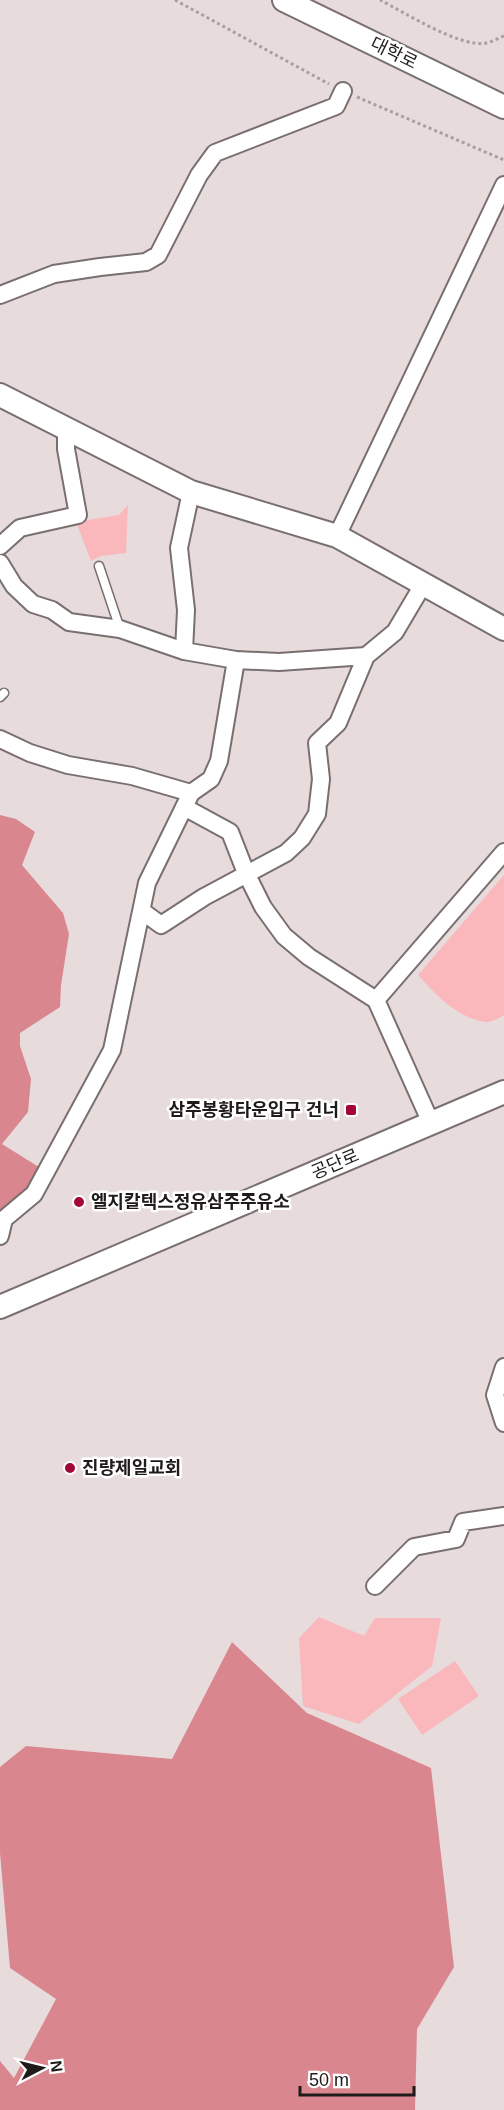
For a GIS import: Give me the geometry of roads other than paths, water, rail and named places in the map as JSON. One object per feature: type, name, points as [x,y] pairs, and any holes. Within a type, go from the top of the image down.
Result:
[{"type":"street","name":"대학로","points":[[284,0],[504,107]]},
{"type":"street","points":[[0,295],[54,274],[146,262],[158,255],[199,175],[215,153],[336,106],[342,91]]},
{"type":"street","points":[[338,536],[504,184]]},
{"type":"street","points":[[0,395],[190,492],[338,536],[504,629]]},
{"type":"street","points":[[0,546],[20,528],[78,515],[66,449],[66,429]]},
{"type":"street","points":[[184,651],[186,610],[180,548],[190,492]]},
{"type":"street","points":[[0,563],[14,586],[33,604],[52,610],[69,622],[120,629],[184,651],[236,660],[279,662],[366,656]]},
{"type":"street","points":[[142,911],[161,926],[246,873],[286,853],[302,838],[317,814],[321,779],[317,743],[338,723],[366,656],[395,632],[424,583]]},
{"type":"street","points":[[0,1236],[4,1219],[34,1194],[112,1050],[147,883],[188,800],[211,779],[219,761],[236,660]]},
{"type":"street","points":[[0,739],[30,753],[68,765],[132,776],[188,800],[230,832],[246,873],[263,907],[284,936],[309,957],[376,1000],[431,1123]]},
{"type":"street","points":[[376,1000],[504,852]]},
{"type":"street","name":"공단로","points":[[0,1307],[504,1092]]},
{"type":"street","points":[[504,1367],[495,1395],[504,1423]]},
{"type":"street","points":[[375,1586],[414,1547],[456,1539],[463,1522],[504,1516]]},
{"type":"lane","points":[[99,566],[120,629]]},
{"type":"place","name":"삼주봉황타운입구 건너","points":[[351,1110]]},
{"type":"place","name":"엘지칼텍스정유삼주주유소","points":[[79,1202]]},
{"type":"place","name":"진량제일교회","points":[[70,1468]]}]
